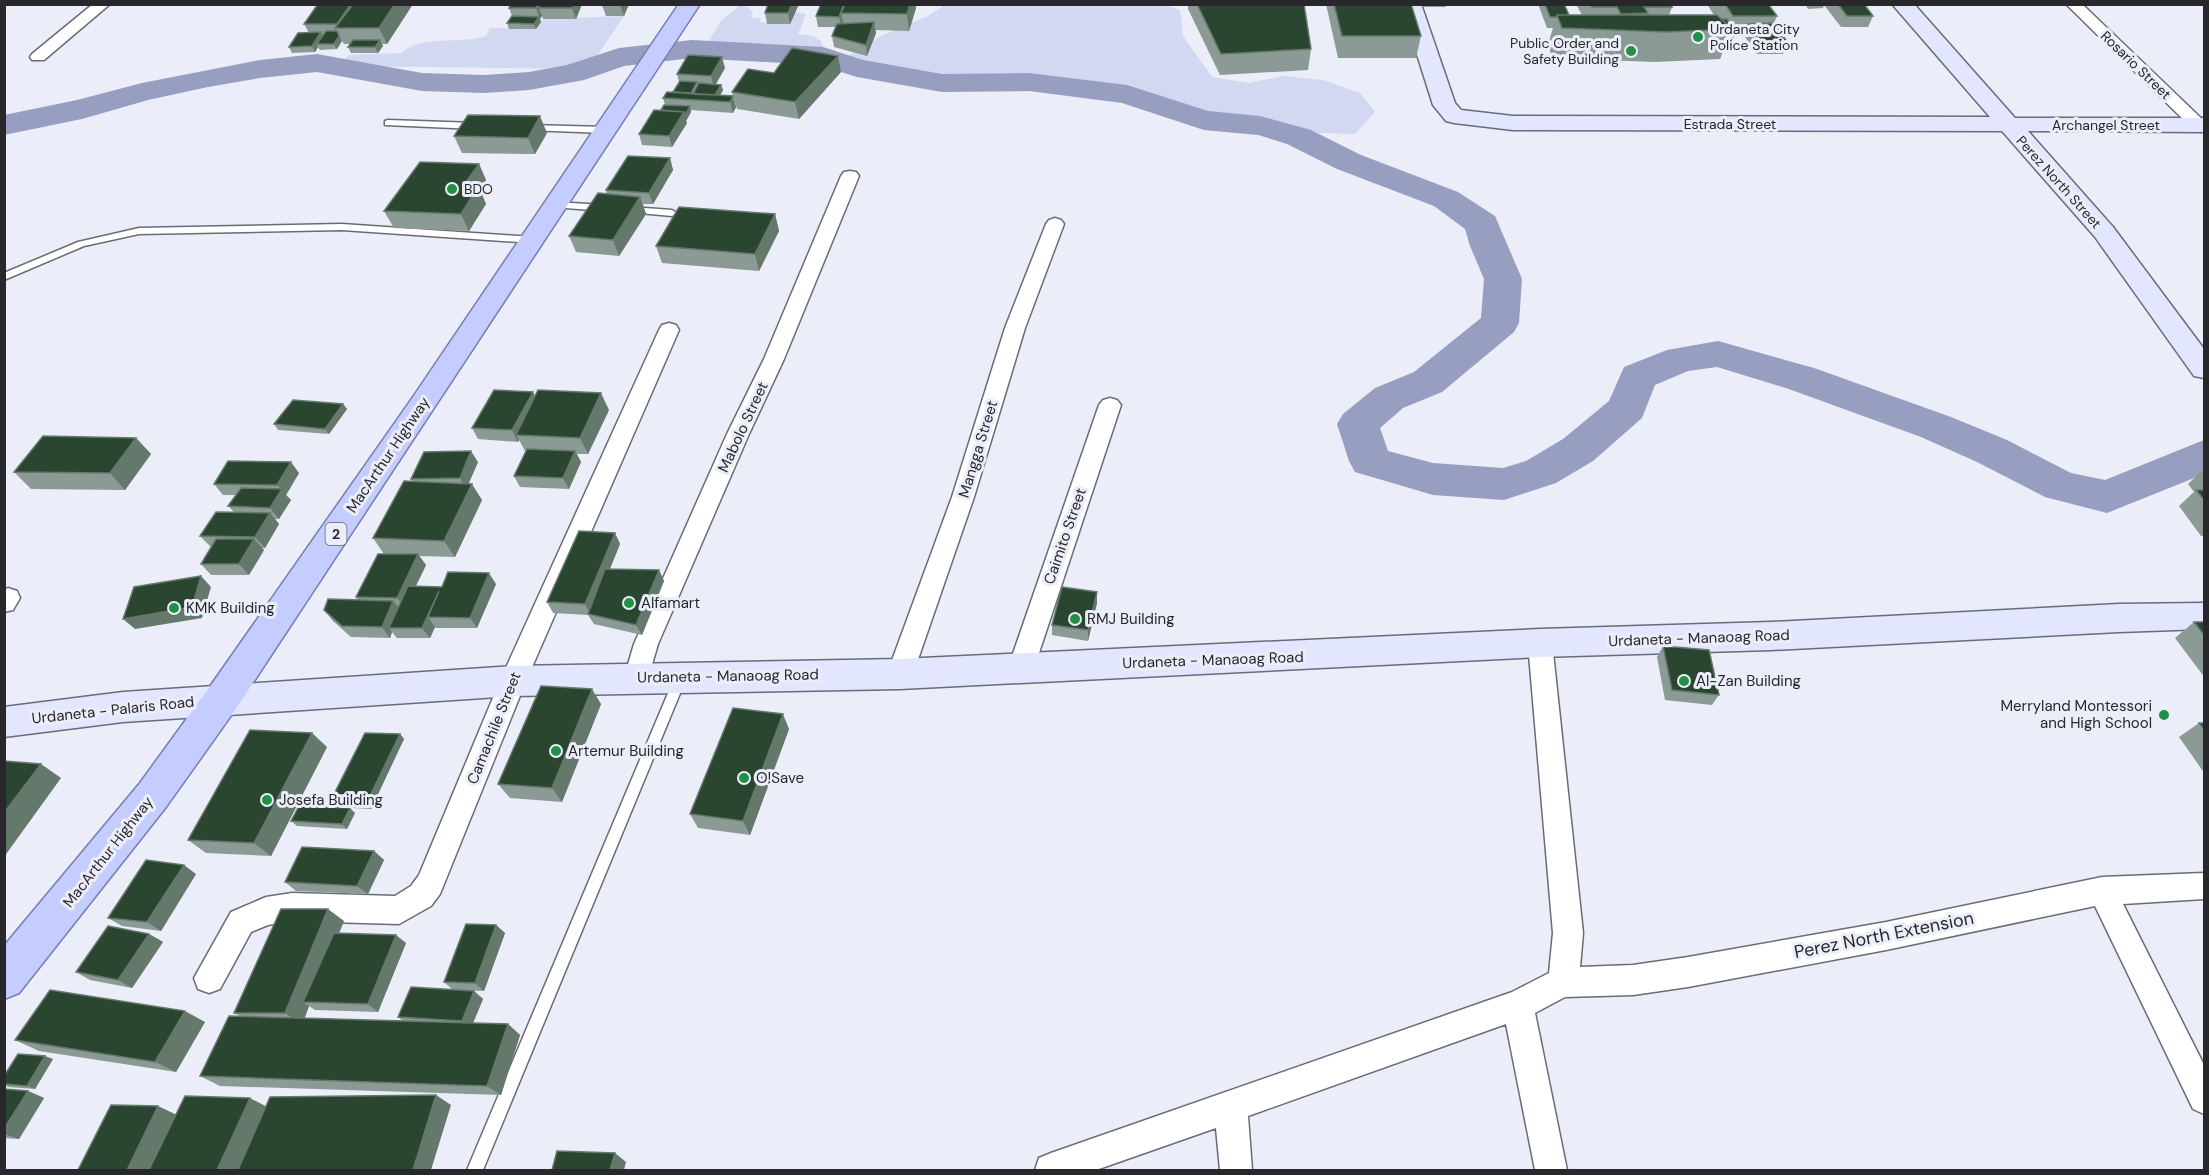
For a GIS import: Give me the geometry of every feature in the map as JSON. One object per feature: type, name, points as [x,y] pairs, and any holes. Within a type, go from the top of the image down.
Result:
[{"type":"main road","name":"MacArthur Highway","points":[[4,979],[153,795],[222,699],[685,12]]},
{"type":"street","points":[[38,57],[103,4]]},
{"type":"street","name":"Estrada Street","points":[[1411,4],[1444,105],[1454,116],[1513,123],[2007,125]]},
{"type":"street","name":"Perez North Street","points":[[1902,4],[2104,232],[2205,369]]},
{"type":"street","name":"Rosario Street","points":[[2073,4],[2202,125]]},
{"type":"street","name":"Archangel Street","points":[[2007,125],[2202,125]]},
{"type":"street","name":"Mabolo Street","points":[[637,678],[646,644],[738,434],[774,359],[850,176]]},
{"type":"street","name":"Mangga Street","points":[[900,674],[963,497],[1016,328],[1055,224]]},
{"type":"street","name":"Camachile Street","points":[[209,978],[242,922],[266,910],[292,907],[399,910],[421,896],[430,884],[513,681],[669,330]]},
{"type":"street","name":"Caimito Street","points":[[1021,668],[1110,405]]},
{"type":"street","name":"Urdaneta - Manaoag Road","points":[[222,699],[513,681],[900,674],[1249,659],[1540,643],[1771,636],[2119,618],[2205,616]]},
{"type":"street","points":[[1051,1170],[1518,1005],[1563,982],[1568,933],[1540,643]]},
{"type":"street","name":"Urdaneta - Palaris Road","points":[[4,722],[123,707],[222,699]]},
{"type":"street","name":"Perez North Extension","points":[[1563,982],[1633,980],[1688,972],[1886,936],[2102,891],[2205,886]]},
{"type":"street","points":[[2102,891],[2205,1098]]},
{"type":"street","points":[[1518,1005],[1551,1170]]},
{"type":"street","points":[[1231,1106],[1236,1170]]},
{"type":"lane","points":[[388,123],[491,127]]},
{"type":"lane","points":[[514,127],[606,130]]},
{"type":"lane","points":[[555,205],[672,213]]},
{"type":"lane","points":[[4,277],[81,244],[139,231],[342,227],[532,240]]},
{"type":"lane","points":[[475,1170],[680,677]]},
{"type":"shaded area","points":[[741,4],[753,13],[751,18],[761,18],[759,22],[781,23],[787,10],[806,14],[798,34],[812,36],[821,41],[825,53],[705,47],[721,21]]},
{"type":"shaded area","points":[[945,5],[1166,5],[1180,10],[1183,36],[1212,77],[1249,83],[1283,76],[1323,80],[1360,93],[1375,112],[1355,134],[1318,133],[1193,113],[1145,95],[1016,80],[958,82],[922,77],[845,58],[883,35],[928,16]]},
{"type":"shaded area","points":[[624,16],[588,69],[337,66],[349,55],[402,53],[418,44],[486,36],[490,28],[536,29],[543,19]]},
{"type":"building","points":[[318,4],[351,4],[337,24],[304,24]]},
{"type":"building","points":[[353,4],[395,4],[379,28],[335,28]]},
{"type":"building","points":[[511,4],[538,4],[536,8],[509,8]]},
{"type":"building","points":[[541,4],[574,4],[572,8],[539,8]]},
{"type":"building","points":[[768,4],[792,4],[788,13],[765,13]]},
{"type":"building","points":[[821,4],[844,4],[839,17],[816,16]]},
{"type":"building","points":[[845,4],[910,4],[907,14],[841,13]]},
{"type":"building","points":[[1197,4],[1304,4],[1311,49],[1221,54]]},
{"type":"building","points":[[1334,4],[1411,4],[1421,36],[1342,36]]},
{"type":"building","points":[[1545,4],[1564,4],[1569,15],[1550,17]]},
{"type":"building","points":[[1590,4],[1670,4],[1672,7],[1644,7],[1648,13],[1621,14],[1617,7],[1592,7]]},
{"type":"building","points":[[1725,4],[1768,4],[1777,16],[1733,16]]},
{"type":"building","points":[[1838,4],[1864,4],[1873,16],[1847,16]]},
{"type":"building","points":[[1557,15],[1717,15],[1732,29],[1667,32],[1562,28]]},
{"type":"building","points":[[512,16],[539,17],[534,24],[507,23]]},
{"type":"building","points":[[1721,19],[1727,19],[1736,33],[1731,33],[1732,29]]},
{"type":"building","points":[[874,22],[866,45],[832,36],[837,24]]},
{"type":"building","points":[[1774,23],[1788,43],[1762,43],[1748,24]]},
{"type":"building","points":[[326,31],[337,31],[339,36],[334,44],[317,44]]},
{"type":"building","points":[[321,32],[312,46],[289,47],[298,33]]},
{"type":"building","points":[[353,40],[380,40],[375,47],[348,47]]},
{"type":"building","points":[[792,48],[838,56],[795,102],[732,92],[748,69],[774,73]]},
{"type":"building","points":[[688,55],[722,57],[711,76],[677,74]]},
{"type":"building","points":[[680,81],[697,82],[691,93],[673,92]]},
{"type":"building","points":[[699,83],[721,85],[715,95],[693,94]]},
{"type":"building","points":[[667,92],[733,96],[730,102],[663,98]]},
{"type":"building","points":[[664,105],[690,106],[685,115],[684,112],[661,110]]},
{"type":"building","points":[[654,110],[684,112],[669,136],[639,134]]},
{"type":"building","points":[[468,115],[540,116],[528,138],[454,136]]},
{"type":"building","points":[[628,156],[670,158],[649,193],[606,190]]},
{"type":"building","points":[[420,162],[479,164],[463,186],[478,187],[461,214],[384,211]]},
{"type":"building","points":[[598,193],[640,197],[613,240],[569,236]]},
{"type":"building","points":[[679,207],[775,214],[755,254],[656,246]]},
{"type":"building","points":[[494,390],[533,392],[512,430],[472,428]]},
{"type":"building","points":[[538,390],[601,393],[580,438],[516,435]]},
{"type":"building","points":[[293,400],[343,404],[325,429],[274,424]]},
{"type":"building","points":[[43,436],[136,438],[110,473],[14,472]]},
{"type":"building","points":[[527,449],[575,451],[563,478],[514,476]]},
{"type":"building","points":[[471,451],[460,478],[411,479],[424,452]]},
{"type":"building","points":[[228,461],[291,462],[277,485],[214,484]]},
{"type":"building","points":[[404,481],[472,484],[444,541],[373,538]]},
{"type":"building","points":[[241,488],[282,489],[270,508],[228,506]]},
{"type":"building","points":[[2196,490],[2205,490],[2205,501]]},
{"type":"building","points":[[216,512],[270,513],[255,537],[200,536]]},
{"type":"building","points":[[579,531],[615,533],[585,604],[547,602]]},
{"type":"building","points":[[216,539],[254,539],[239,564],[201,564]]},
{"type":"building","points":[[378,554],[418,554],[397,598],[356,597]]},
{"type":"building","name":"Alfamart","points":[[605,569],[659,570],[636,625],[588,614]]},
{"type":"building","points":[[448,572],[489,573],[470,618],[428,617],[439,591],[422,628],[389,628],[408,586],[442,587]]},
{"type":"building","points":[[201,576],[192,607],[123,619],[134,587]]},
{"type":"building","name":"RMJ Building","points":[[1062,587],[1097,592],[1088,630],[1052,625]]},
{"type":"building","points":[[328,599],[393,601],[382,627],[342,626],[324,610]]},
{"type":"building","points":[[2194,622],[2205,622],[2205,636]]},
{"type":"building","points":[[1663,646],[1709,650],[1719,695],[1672,690]]},
{"type":"building","points":[[541,686],[592,689],[552,788],[498,784]]},
{"type":"building","name":"O!Save","points":[[733,708],[783,714],[743,821],[690,814]]},
{"type":"building","points":[[250,730],[312,733],[254,843],[188,840]]},
{"type":"building","points":[[365,733],[400,734],[366,804],[330,802]]},
{"type":"building","points":[[4,761],[41,764],[4,813]]},
{"type":"building","points":[[299,806],[350,808],[342,824],[291,821]]},
{"type":"building","points":[[302,847],[374,851],[357,886],[285,882]]},
{"type":"building","points":[[146,860],[184,865],[147,922],[108,918]]},
{"type":"building","points":[[281,909],[328,909],[285,1013],[234,1013]]},
{"type":"building","points":[[466,924],[496,925],[475,983],[444,982]]},
{"type":"building","points":[[108,926],[149,934],[118,980],[76,972]]},
{"type":"building","points":[[334,933],[396,935],[368,1004],[303,1002]]},
{"type":"building","points":[[411,987],[474,991],[462,1021],[398,1017]]},
{"type":"building","points":[[50,990],[185,1011],[155,1062],[15,1040]]},
{"type":"building","points":[[229,1016],[508,1024],[487,1086],[200,1076]]},
{"type":"building","points":[[18,1054],[45,1056],[27,1086],[4,1084],[4,1076]]},
{"type":"building","points":[[4,1089],[28,1091],[4,1129]]},
{"type":"building","points":[[436,1095],[413,1170],[238,1170],[270,1097]]},
{"type":"building","points":[[185,1096],[250,1098],[217,1170],[149,1170]]},
{"type":"building","points":[[111,1105],[158,1106],[127,1170],[78,1170]]},
{"type":"building","points":[[557,1151],[615,1153],[610,1170],[552,1170]]},
{"type":"waterway","points":[[4,125],[82,109],[142,92],[260,69],[317,63],[422,82],[484,84],[529,81],[573,73],[619,57],[692,49],[823,56],[857,68],[942,83],[1029,82],[1127,94],[1204,120],[1260,126],[1299,137],[1349,162],[1446,199],[1482,224],[1488,246],[1503,279],[1500,323],[1428,382],[1389,398],[1358,424],[1370,461],[1433,479],[1504,484],[1541,472],[1578,450],[1627,408],[1638,377],[1681,359],[1718,354],[1800,378],[1936,427],[1992,451],[2060,486],[2107,497],[2179,469],[2204,455]]},
{"type":"place","name":"Urdaneta City Police Station","points":[[1698,37]]},
{"type":"place","name":"Public Order and Safety Building","points":[[1631,51]]},
{"type":"place","name":"BDO","points":[[452,189]]},
{"type":"place","name":"Alfamart","points":[[629,603]]},
{"type":"place","name":"KMK Building","points":[[174,608]]},
{"type":"place","name":"RMJ Building","points":[[1075,619]]},
{"type":"place","name":"Al-Zan Building","points":[[1684,681]]},
{"type":"place","name":"Merryland Montessori and High School","points":[[2164,715]]},
{"type":"place","name":"Artemur Building","points":[[556,751]]},
{"type":"place","name":"O!Save","points":[[744,778]]},
{"type":"place","name":"Josefa Building","points":[[267,800]]}]
